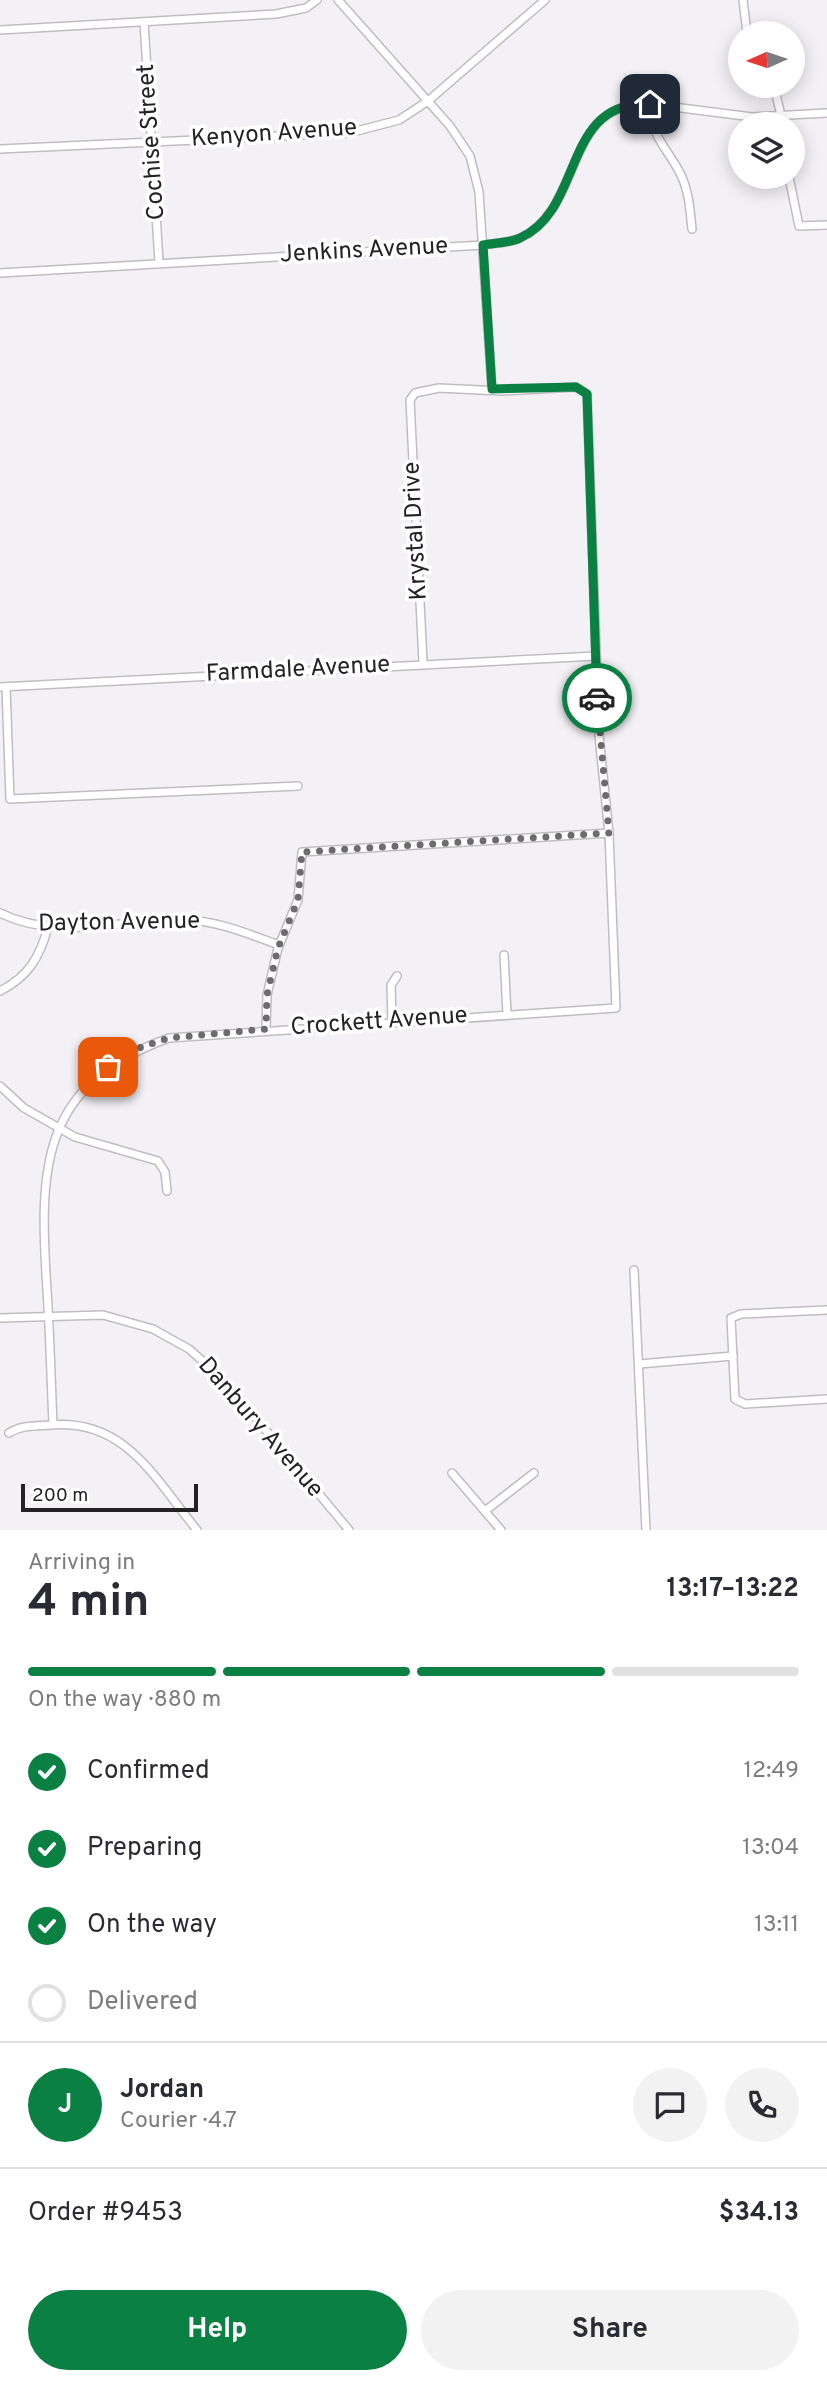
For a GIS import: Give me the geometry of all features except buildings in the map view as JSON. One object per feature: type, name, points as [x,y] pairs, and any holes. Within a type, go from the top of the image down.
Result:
[{"type":"street","points":[[0,30],[275,14],[306,8],[317,0]]},
{"type":"street","points":[[266,1029],[267,995],[279,945],[298,900],[302,852],[609,833],[599,736],[587,394],[576,387],[492,389],[480,192],[470,156],[428,101],[338,0]]},
{"type":"street","name":"Kenyon Avenue","points":[[0,149],[349,133],[399,120],[428,101],[545,0]]},
{"type":"street","points":[[743,0],[746,21]]},
{"type":"street","name":"Cochise Street","points":[[144,22],[159,262]]},
{"type":"street","points":[[650,104],[652,127],[680,173],[690,199],[692,229]]},
{"type":"street","name":"Jenkins Avenue","points":[[0,273],[483,245],[520,238],[541,222],[562,191],[584,141],[602,116],[616,107],[650,104],[728,114]]},
{"type":"street","points":[[805,116],[827,113]]},
{"type":"street","points":[[791,189],[799,226],[827,225]]},
{"type":"street","name":"Krystal Drive","points":[[423,662],[410,400],[415,393],[439,388],[492,389]]},
{"type":"street","name":"Farmdale Avenue","points":[[3,687],[423,662],[596,656]]},
{"type":"street","points":[[3,687],[10,799],[298,786]]},
{"type":"street","name":"Crockett Avenue","points":[[53,1424],[44,1185],[47,1162],[58,1128],[79,1093],[108,1067],[139,1048],[169,1038],[266,1029],[616,1007],[609,833]]},
{"type":"street","name":"Dayton Avenue","points":[[0,913],[28,926],[48,927],[184,920],[214,922],[279,945]]},
{"type":"street","points":[[0,991],[15,984],[31,969],[42,950],[48,927]]},
{"type":"street","points":[[504,955],[507,1014]]},
{"type":"street","points":[[392,1021],[391,985],[397,976]]},
{"type":"street","points":[[0,1086],[24,1108],[58,1128],[96,1144],[158,1161],[165,1172],[167,1191]]},
{"type":"street","points":[[634,1270],[646,1530]]},
{"type":"street","points":[[827,1310],[741,1314],[731,1318],[735,1399],[745,1404],[827,1399]]},
{"type":"street","name":"Danbury Avenue","points":[[0,1318],[103,1315],[129,1320],[153,1329],[189,1349],[223,1379],[348,1530]]},
{"type":"street","points":[[639,1364],[733,1356]]},
{"type":"street","points":[[9,1433],[17,1428],[53,1424],[92,1426],[120,1440],[197,1530]]},
{"type":"street","points":[[452,1473],[501,1530]]},
{"type":"street","points":[[485,1511],[534,1474]]},
{"type":"way so far","points":[[108,1067],[139,1048],[169,1038],[266,1029],[267,995],[278,948],[298,900],[302,852],[609,833],[597,698]]},
{"type":"route","points":[[597,698],[587,394],[576,387],[501,391],[492,389],[483,245],[520,238],[541,222],[562,191],[584,141],[602,116],[616,107],[633,103],[650,104]]}]
